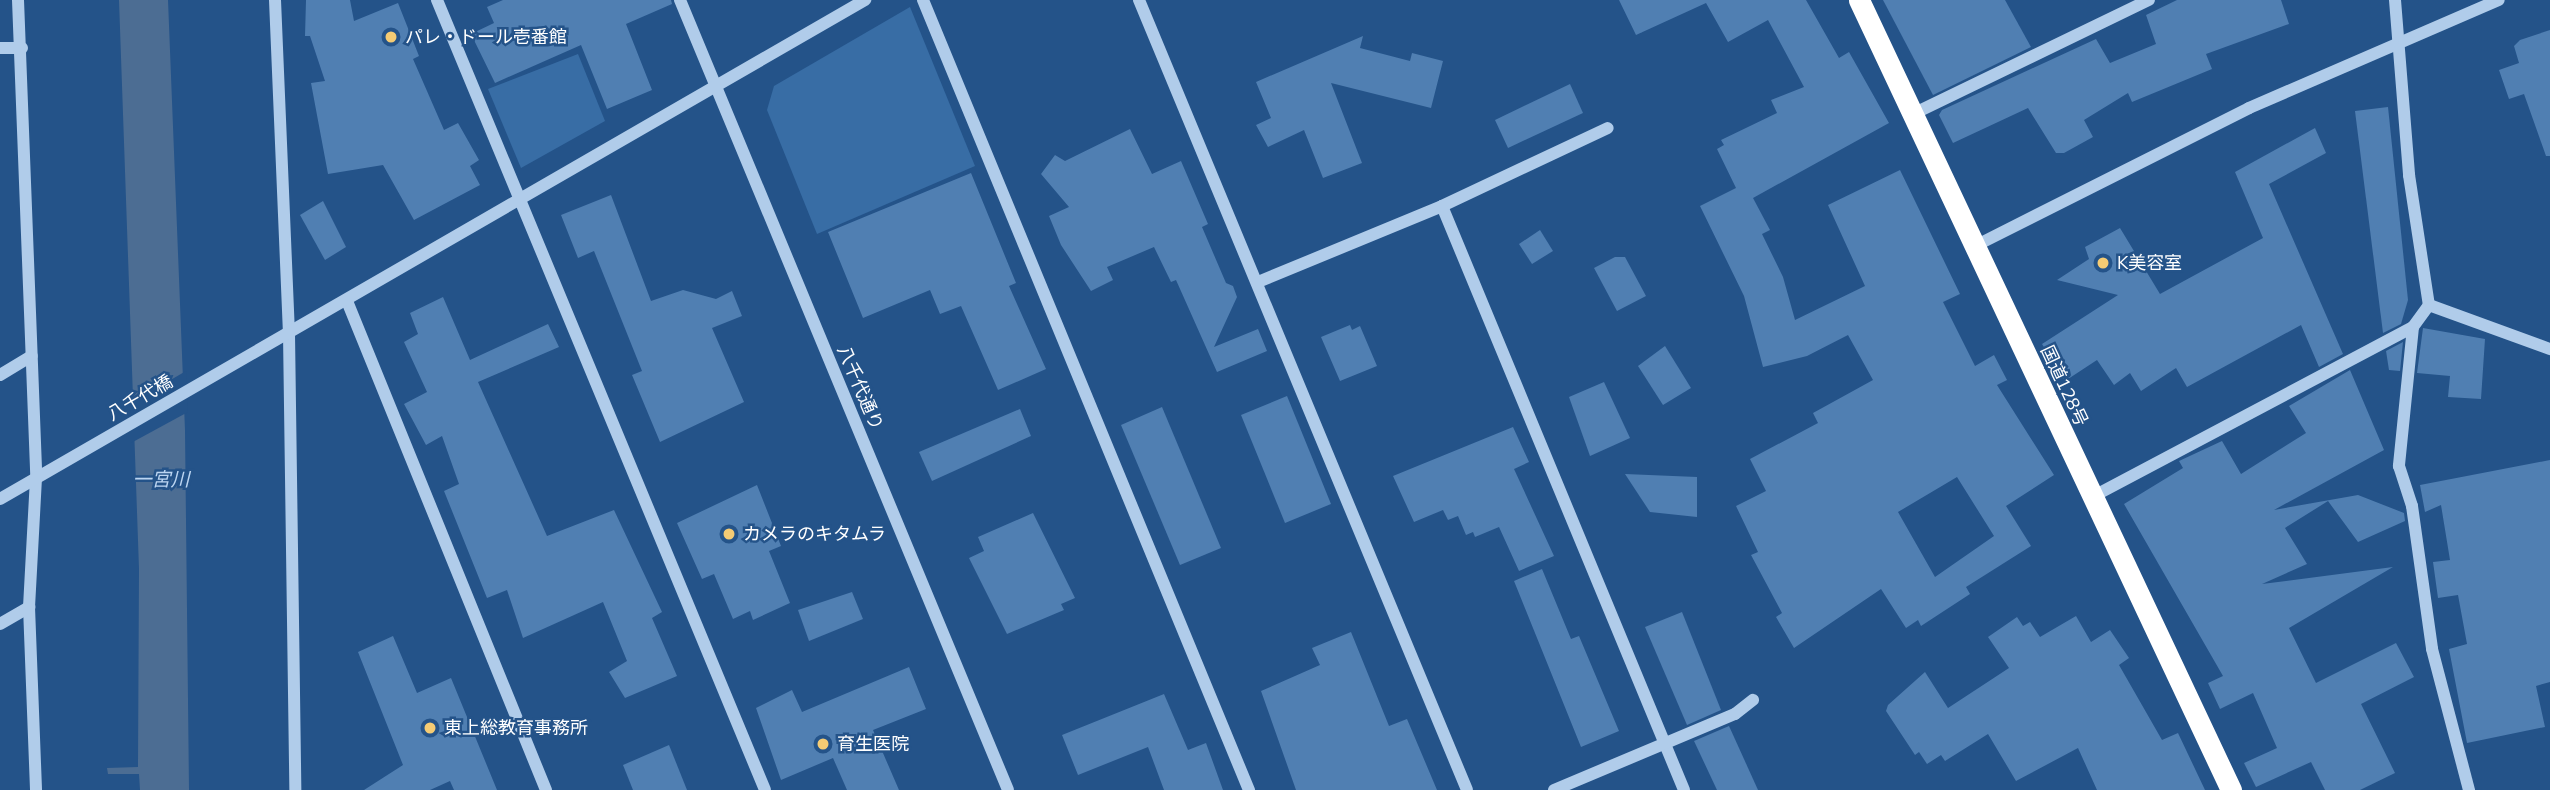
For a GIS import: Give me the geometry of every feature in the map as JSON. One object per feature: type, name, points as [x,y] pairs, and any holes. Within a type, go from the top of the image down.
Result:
[{"type":"highway","name":"国道128号","points":[[1859,0],[2231,790]]},
{"type":"street","points":[[18,0],[22,48],[36,478],[29,607],[35,790]]},
{"type":"street","points":[[275,0],[289,334],[295,790]]},
{"type":"street","points":[[437,0],[765,790]]},
{"type":"street","name":"八千代通り","points":[[680,0],[1008,790]]},
{"type":"street","name":"八千代橋","points":[[0,499],[865,0]]},
{"type":"street","points":[[923,0],[1249,790]]},
{"type":"street","points":[[1139,0],[1258,282],[1466,790]]},
{"type":"street","points":[[1913,114],[2149,0]]},
{"type":"street","points":[[2092,497],[2413,327],[2429,305],[2396,44],[2395,0]]},
{"type":"street","points":[[1973,247],[2249,108],[2499,0]]},
{"type":"street","points":[[0,48],[22,48]]},
{"type":"street","points":[[1258,282],[1442,206],[1608,128]]},
{"type":"street","points":[[1442,206],[1684,790]]},
{"type":"street","points":[[346,301],[546,790]]},
{"type":"street","points":[[2429,305],[2476,318],[2550,349]]},
{"type":"street","points":[[2413,327],[2399,466],[2412,506],[2432,649],[2469,790]]},
{"type":"street","points":[[0,375],[32,356]]},
{"type":"street","points":[[0,624],[29,607]]},
{"type":"street","points":[[1554,790],[1735,715],[1754,701]]},
{"type":"shaded area","points":[[910,7],[975,166],[817,234],[767,110],[774,86]]},
{"type":"shaded area","points":[[578,54],[605,121],[521,168],[488,89]]},
{"type":"water","name":"一宮川","points":[[119,0],[168,0],[185,430],[189,790],[140,790],[139,774],[108,774],[107,768],[138,767],[139,569]]},
{"type":"pier","points":[[186,371],[188,412],[131,443],[131,403]]},
{"type":"building","points":[[306,0],[350,0],[354,21],[398,3],[419,56],[413,59],[444,130],[458,123],[479,160],[470,166],[480,185],[414,220],[383,165],[328,174],[311,83],[325,81],[310,36],[305,36]]},
{"type":"building","points":[[503,0],[671,0],[672,4],[626,24],[652,90],[607,109],[581,45],[495,83],[471,34],[494,23],[487,7]]},
{"type":"building","points":[[1619,0],[1806,0],[1839,58],[1849,52],[1889,123],[1753,198],[1770,230],[1762,234],[1783,277],[1795,320],[1865,286],[1828,205],[1900,170],[1960,294],[1943,302],[1975,366],[1994,355],[2007,380],[1997,385],[2054,475],[2006,506],[2031,546],[1966,587],[1970,594],[1921,626],[1918,620],[1906,628],[1881,589],[1794,648],[1776,617],[1782,613],[1751,555],[1758,552],[1736,506],[1766,491],[1750,459],[1818,423],[1813,413],[1873,380],[1848,335],[1807,356],[1763,367],[1744,296],[1700,206],[1736,188],[1717,149],[1724,145],[1721,140],[1777,113],[1771,100],[1804,87],[1768,20],[1728,42],[1706,3],[1636,35]],"holes":[[[1957,477],[1994,536],[1935,577],[1898,512]]]},
{"type":"building","points":[[1883,0],[2005,0],[2031,47],[1933,95]]},
{"type":"building","points":[[2177,0],[2281,0],[2289,24],[2206,54],[2212,69],[2132,102],[2128,93],[2084,120],[2093,137],[2064,153],[2056,153],[2028,108],[1953,143],[1939,115],[1942,110],[2096,39],[2110,63],[2156,44],[2146,15]]},
{"type":"building","points":[[2550,30],[2550,156],[2546,156],[2524,94],[2509,99],[2499,70],[2519,63],[2514,46],[2520,40]]},
{"type":"building","points":[[1363,36],[1360,48],[1410,61],[1412,53],[1443,61],[1431,108],[1331,83],[1362,163],[1323,178],[1304,130],[1268,147],[1256,125],[1271,118],[1256,82]]},
{"type":"building","points":[[1570,84],[1583,113],[1508,148],[1495,120]]},
{"type":"building","points":[[2388,107],[2408,300],[2401,324],[2383,333],[2355,111]]},
{"type":"building","points":[[2315,128],[2326,153],[2269,184],[2343,354],[2319,367],[2301,325],[2187,387],[2176,368],[2141,391],[2130,373],[2114,385],[2097,360],[2065,381],[2042,344],[2118,295],[2057,280],[2089,259],[2085,247],[2120,228],[2160,294],[2263,238],[2235,172]]},
{"type":"building","points":[[1130,129],[1152,174],[1181,161],[1208,224],[1202,227],[1226,283],[1233,286],[1237,297],[1214,347],[1258,329],[1267,351],[1217,372],[1176,280],[1171,282],[1154,247],[1107,267],[1113,280],[1091,291],[1061,245],[1049,216],[1069,207],[1041,174],[1055,155],[1065,161]]},
{"type":"building","points":[[971,173],[1016,283],[1009,286],[1046,369],[998,390],[961,306],[940,314],[930,290],[863,318],[828,232]]},
{"type":"building","points":[[611,195],[651,301],[683,290],[716,299],[732,291],[742,316],[712,328],[744,402],[660,442],[632,375],[642,371],[594,251],[578,258],[561,215]]},
{"type":"building","points":[[323,201],[346,247],[325,260],[300,215]]},
{"type":"building","points":[[1540,230],[1553,251],[1532,264],[1519,244]]},
{"type":"building","points":[[1615,257],[1625,257],[1646,296],[1617,311],[1594,268]]},
{"type":"building","points":[[443,297],[470,360],[548,324],[559,347],[478,382],[547,536],[614,510],[662,612],[652,618],[677,676],[625,698],[609,672],[627,661],[603,602],[523,638],[507,590],[487,598],[444,491],[459,484],[442,436],[426,445],[404,404],[427,392],[404,342],[418,334],[410,313]]},
{"type":"building","points":[[1350,325],[1352,330],[1360,326],[1377,366],[1340,381],[1321,337]]},
{"type":"building","points":[[2423,328],[2485,339],[2481,399],[2448,397],[2450,376],[2417,373]]},
{"type":"building","points":[[2403,342],[2400,371],[2389,370],[2386,351]]},
{"type":"building","points":[[1665,346],[1691,388],[1663,405],[1638,366]]},
{"type":"building","points":[[2350,370],[2384,450],[2274,510],[2358,495],[2404,513],[2405,521],[2358,542],[2328,501],[2285,528],[2307,564],[2262,584],[2393,567],[2289,628],[2316,683],[2396,643],[2414,677],[2361,704],[2395,773],[2360,790],[2325,790],[2311,762],[2256,787],[2244,763],[2277,748],[2253,693],[2220,709],[2208,683],[2223,676],[2124,504],[2183,468],[2179,461],[2222,441],[2241,474],[2306,433],[2289,406]]},
{"type":"building","points":[[1604,382],[1630,438],[1590,456],[1569,397]]},
{"type":"building","points":[[1287,396],[1331,504],[1285,523],[1241,415]]},
{"type":"building","points":[[1162,407],[1221,548],[1180,565],[1121,425]]},
{"type":"building","points":[[1020,409],[1031,436],[932,481],[919,452]]},
{"type":"building","points":[[1513,427],[1529,462],[1514,469],[1554,556],[1519,571],[1499,527],[1475,537],[1473,532],[1466,535],[1458,516],[1448,520],[1443,510],[1414,522],[1393,476]]},
{"type":"building","points":[[2550,460],[2550,682],[2536,686],[2545,727],[2467,743],[2449,649],[2467,644],[2458,595],[2438,598],[2433,562],[2450,560],[2441,505],[2425,512],[2420,485]]},
{"type":"building","points":[[1625,474],[1697,477],[1697,517],[1650,512]]},
{"type":"building","name":"カメラのキタムラ","points":[[757,485],[781,546],[769,551],[790,603],[753,620],[750,611],[733,619],[714,574],[702,579],[677,523]]},
{"type":"building","points":[[1033,513],[1075,598],[1061,604],[1064,610],[1007,634],[969,558],[984,551],[978,537]]},
{"type":"building","points":[[1542,569],[1571,639],[1579,636],[1619,731],[1581,747],[1514,581]]},
{"type":"building","points":[[852,592],[863,619],[809,641],[798,610]]},
{"type":"building","points":[[1682,612],[1721,710],[1687,725],[1645,627]]},
{"type":"building","points":[[2076,616],[2091,642],[2110,630],[2129,658],[2119,665],[2162,740],[2178,733],[2205,790],[2097,790],[2078,748],[2016,781],[1988,734],[1945,761],[1941,755],[1927,764],[1919,752],[1915,755],[1886,711],[1888,705],[1925,672],[1948,708],[2009,668],[1988,637],[2017,617],[2023,626],[2030,622],[2040,637]]},
{"type":"building","points":[[1351,632],[1389,726],[1407,719],[1437,790],[1296,790],[1261,691],[1320,665],[1312,648]]},
{"type":"building","name":"東上総教育事務所","points":[[393,636],[417,693],[451,678],[497,790],[454,790],[450,781],[430,790],[364,790],[403,765],[358,652]]},
{"type":"building","name":"育生医院","points":[[909,667],[926,709],[873,730],[899,790],[847,790],[833,758],[781,780],[756,708],[792,690],[802,712]]},
{"type":"building","points":[[1164,694],[1188,750],[1206,743],[1223,790],[1164,790],[1148,747],[1078,775],[1062,735]]},
{"type":"building","points":[[1729,726],[1758,790],[1717,790],[1694,741]]},
{"type":"building","points":[[669,745],[687,790],[633,790],[623,765]]},
{"type":"place","name":"パレ・ドール壱番館","points":[[391,37]]},
{"type":"place","name":"K美容室","points":[[2103,263]]},
{"type":"place","name":"カメラのキタムラ","points":[[729,534]]},
{"type":"place","name":"東上総教育事務所","points":[[430,728]]},
{"type":"place","name":"育生医院","points":[[823,744]]}]
